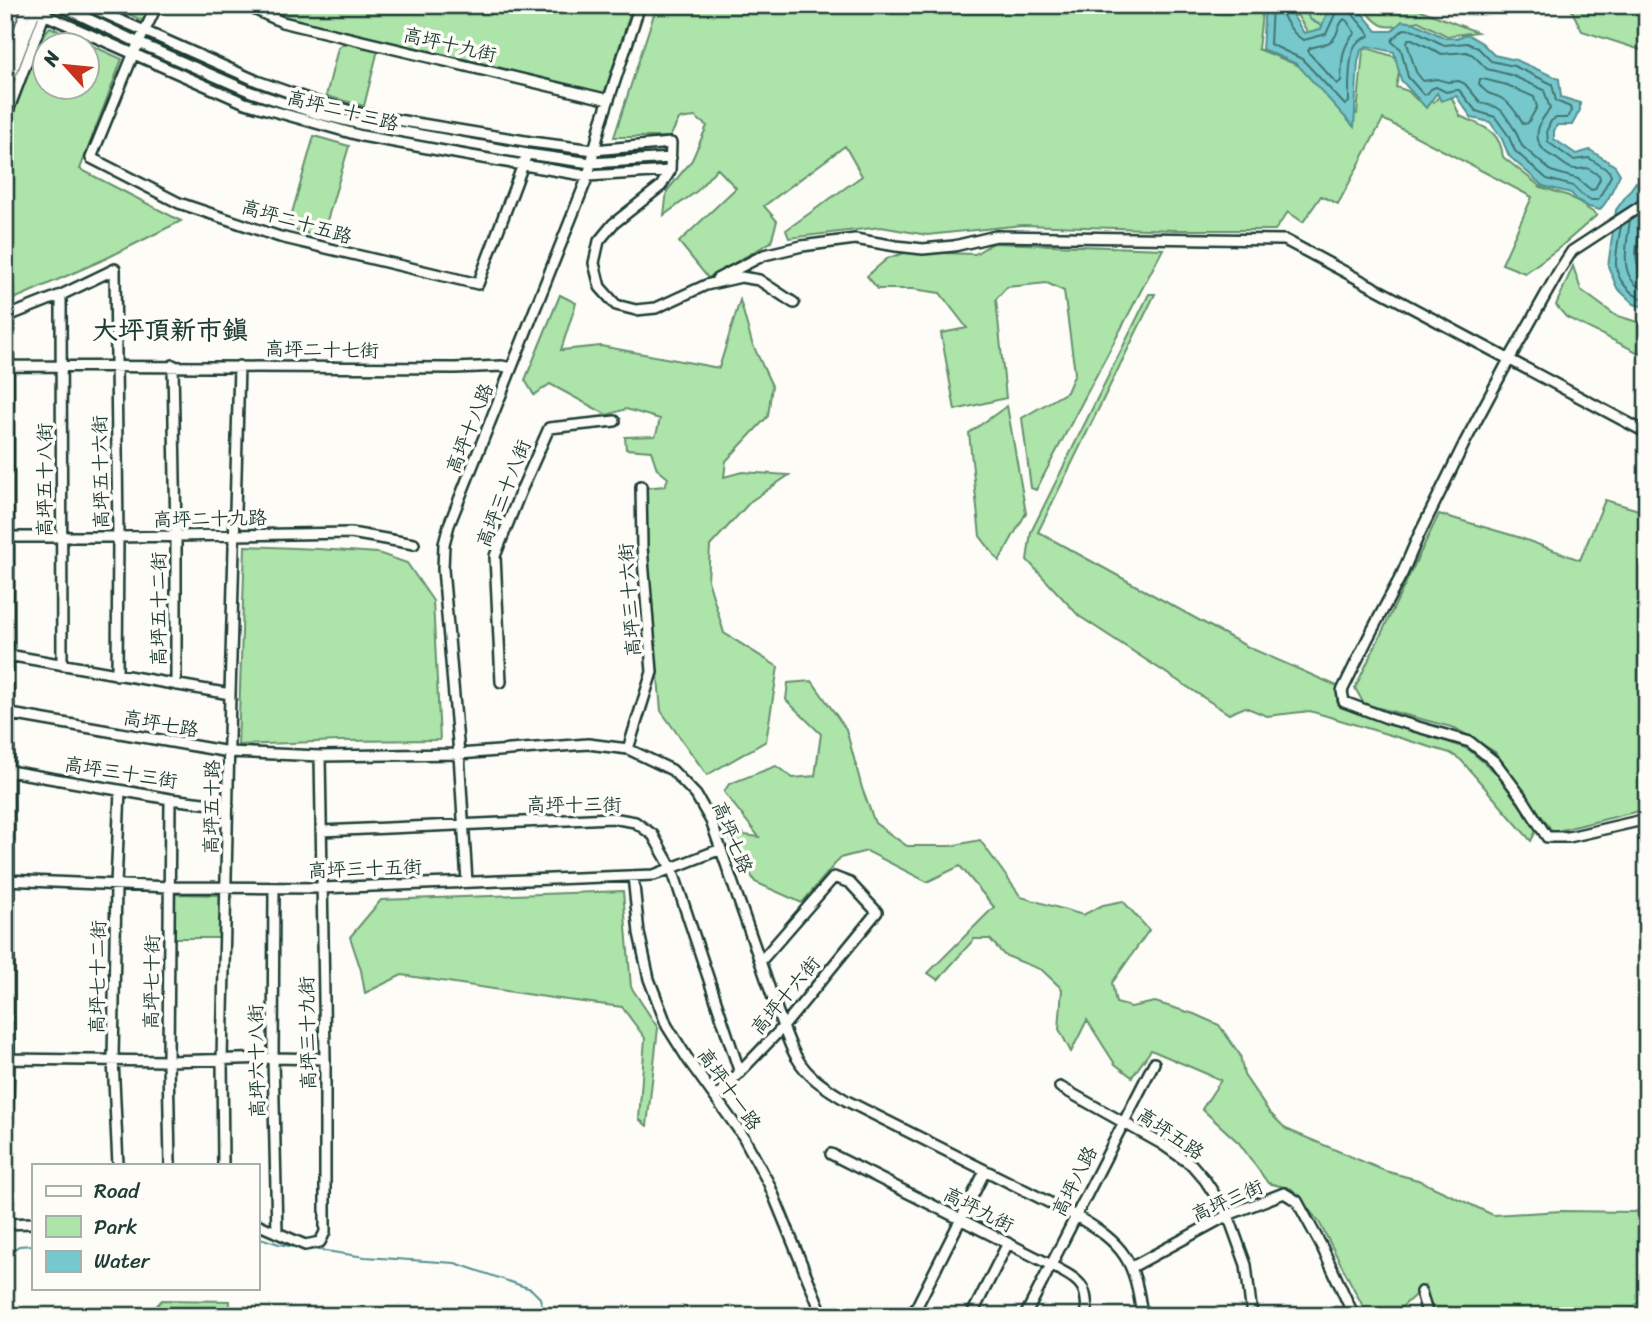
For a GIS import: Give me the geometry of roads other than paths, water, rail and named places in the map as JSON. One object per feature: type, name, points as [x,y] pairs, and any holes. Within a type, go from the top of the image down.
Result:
[{"type":"street","points":[[5,38],[17,5]]},
{"type":"street","name":"高坪二十三路","points":[[59,5],[251,92],[315,113],[365,125],[591,163],[671,158],[671,143],[594,150],[367,115],[330,106],[257,81],[86,5]]},
{"type":"street","points":[[134,55],[157,5]]},
{"type":"street","name":"高坪十九街","points":[[245,5],[282,22],[609,100]]},
{"type":"street","name":"高坪十八路","points":[[467,882],[443,544],[588,176],[640,5]]},
{"type":"street","points":[[5,67],[35,7]]},
{"type":"street","points":[[5,91],[35,7]]},
{"type":"street","points":[[5,120],[35,7]]},
{"type":"street","name":"高坪二十三路","points":[[35,7],[134,55],[245,103],[362,136],[588,176],[670,171]]},
{"type":"street","name":"高坪二十五路","points":[[134,55],[91,158],[180,203],[280,237],[478,284],[527,154]]},
{"type":"street","points":[[671,158],[670,171],[661,186],[613,225],[599,240],[594,263],[600,287],[617,305],[636,310],[656,309],[764,255],[802,246],[855,239],[923,248],[954,246],[996,236],[1284,240],[1647,433]]},
{"type":"street","points":[[1647,202],[1572,251],[1559,271],[1465,442],[1342,691],[1344,702],[1387,718],[1470,742],[1495,762],[1547,837],[1569,837],[1647,818]]},
{"type":"street","name":"高坪五十六街","points":[[61,295],[115,269],[117,675]]},
{"type":"street","points":[[706,285],[741,277],[759,280],[794,303]]},
{"type":"street","points":[[5,1198],[9,772],[6,366],[8,316],[61,295]]},
{"type":"street","name":"高坪五十八街","points":[[61,295],[62,665]]},
{"type":"street","name":"高坪五十二街","points":[[173,365],[176,685]]},
{"type":"street","name":"高坪二十七街","points":[[6,366],[511,368]]},
{"type":"street","name":"高坪五十路","points":[[223,1164],[222,1060],[239,366]]},
{"type":"street","name":"高坪三十八街","points":[[501,682],[495,556],[520,492],[549,428],[615,421]]},
{"type":"street","name":"高坪三十六街","points":[[628,749],[652,672],[642,547],[641,486]]},
{"type":"street","name":"高坪二十九路","points":[[7,537],[351,533],[414,544]]},
{"type":"street","points":[[8,655],[230,694]]},
{"type":"street","name":"高坪七路","points":[[7,713],[229,752],[320,756],[459,754],[588,744],[628,749],[673,770],[696,795],[711,821],[783,1027],[802,1066],[820,1084],[847,1101],[1096,1228],[1117,1244],[1132,1267],[1140,1295],[1142,1316]]},
{"type":"street","name":"高坪三十九街","points":[[259,1225],[304,1245],[320,1242],[325,1232],[320,756]]},
{"type":"street","name":"高坪三十三街","points":[[9,772],[228,806]]},
{"type":"street","name":"高坪七十二街","points":[[118,1164],[113,1060],[120,790]]},
{"type":"street","name":"高坪七十街","points":[[170,799],[167,1061],[170,1164]]},
{"type":"street","name":"高坪十三街","points":[[321,831],[612,818],[635,822],[653,835],[672,869],[740,1073]]},
{"type":"street","name":"高坪三十五街","points":[[7,881],[116,886],[323,888],[633,876],[654,875],[721,849]]},
{"type":"street","name":"高坪十一路","points":[[633,876],[639,933],[649,979],[667,1026],[743,1136],[769,1184],[823,1316]]},
{"type":"street","name":"高坪十六街","points":[[716,1097],[783,1027],[877,912],[850,883],[834,877],[760,962]]},
{"type":"street","name":"高坪六十八街","points":[[274,888],[272,1058],[277,1233]]},
{"type":"street","points":[[7,1060],[325,1059]]},
{"type":"street","name":"高坪八路","points":[[1025,1316],[1154,1063]]},
{"type":"street","name":"高坪五路","points":[[1060,1087],[1162,1144],[1192,1165],[1205,1180],[1228,1215],[1246,1265],[1252,1316]]},
{"type":"street","name":"高坪九街","points":[[831,1154],[1051,1265],[1079,1283],[1084,1292],[1088,1316]]},
{"type":"street","points":[[912,1316],[985,1171]]},
{"type":"street","name":"高坪三街","points":[[1132,1267],[1228,1215],[1284,1193],[1297,1200],[1354,1316]]},
{"type":"street","points":[[5,1224],[32,1223]]},
{"type":"street","points":[[971,1316],[1008,1243]]},
{"type":"street","points":[[1421,1292],[1429,1316]]},
{"type":"water","points":[[1265,5],[1286,5],[1304,33],[1321,29],[1332,8],[1355,5],[1377,31],[1392,31],[1402,21],[1415,23],[1445,38],[1457,38],[1467,34],[1482,43],[1494,55],[1516,60],[1559,79],[1561,97],[1580,103],[1580,110],[1572,125],[1557,125],[1554,139],[1576,154],[1590,150],[1615,166],[1620,174],[1608,199],[1600,210],[1589,207],[1571,193],[1543,186],[1509,156],[1502,139],[1490,122],[1472,118],[1456,96],[1441,101],[1437,93],[1426,108],[1401,80],[1394,52],[1367,46],[1361,50],[1354,127],[1297,64],[1262,49]]},
{"type":"water","points":[[1636,182],[1647,191],[1647,308],[1634,304],[1617,288],[1608,266],[1616,210]]},
{"type":"waterway","points":[[1300,5],[1311,20],[1322,26]]},
{"type":"waterway","points":[[259,1238],[300,1248]]},
{"type":"waterway","points":[[5,1255],[19,1246],[32,1245]]},
{"type":"waterway","points":[[306,1248],[365,1257],[455,1263],[531,1289],[540,1298],[544,1316]]},
{"type":"district","name":"大坪頂新市鎮","points":[[170,330]]}]
